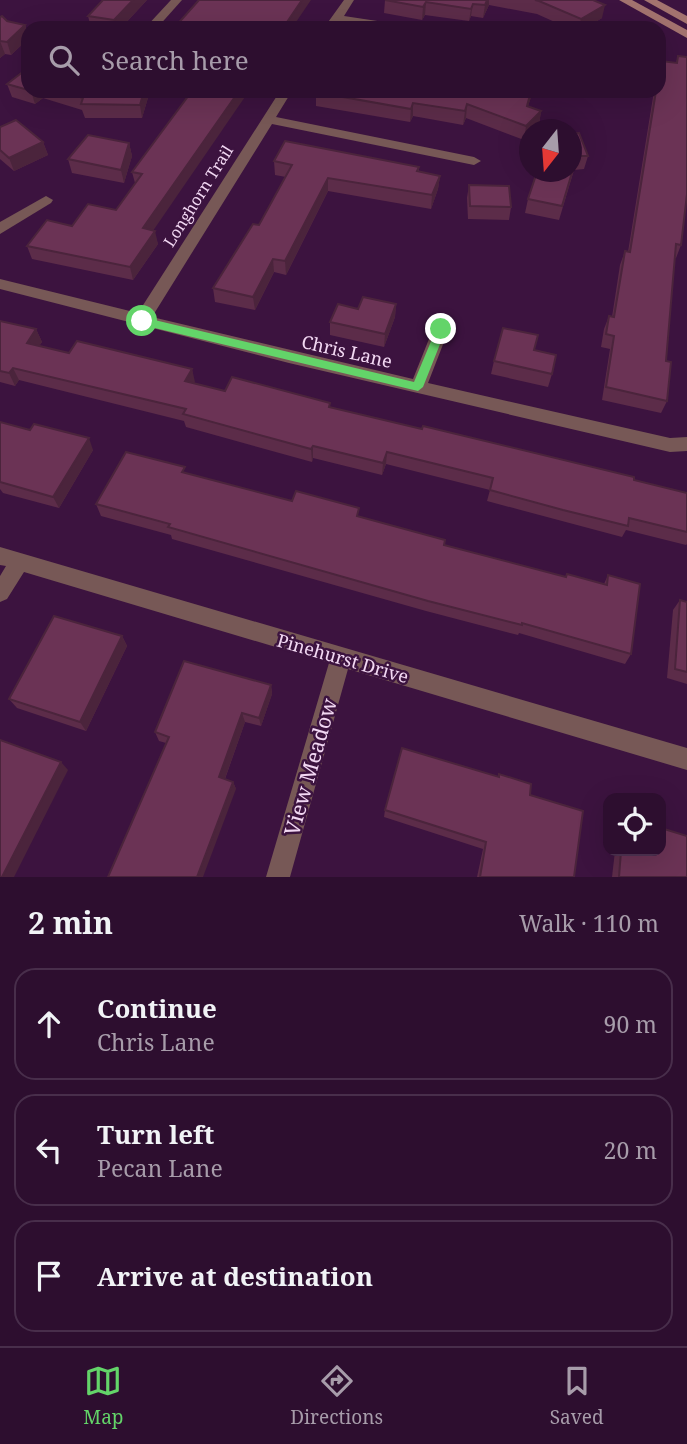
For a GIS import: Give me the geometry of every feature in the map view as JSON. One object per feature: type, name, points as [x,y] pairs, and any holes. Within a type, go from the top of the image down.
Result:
[{"type":"main road","points":[[628,2],[647,0],[687,21]]},
{"type":"main road","points":[[628,2],[662,21]]},
{"type":"main road","points":[[666,23],[687,35]]},
{"type":"street","points":[[158,21],[177,0]]},
{"type":"street","points":[[334,21],[349,0]]},
{"type":"street","name":"Longhorn Trail","points":[[142,321],[281,98]]},
{"type":"street","points":[[267,119],[474,161]]},
{"type":"street","points":[[0,229],[46,200]]},
{"type":"street","name":"Chris Lane","points":[[0,284],[418,387],[670,445],[687,444]]},
{"type":"street","points":[[418,387],[441,329]]},
{"type":"street","points":[[0,593],[10,559]]},
{"type":"street","name":"Pinehurst Drive","points":[[10,559],[687,759]]},
{"type":"street","name":"View Meadow","points":[[278,877],[341,657]]},
{"type":"building","points":[[103,0],[133,0],[114,20],[88,16]]},
{"type":"building","points":[[199,0],[302,0],[288,21],[180,21]]},
{"type":"building","points":[[385,0],[487,0],[485,5],[473,4],[471,9],[426,2],[423,7]]},
{"type":"building","points":[[535,0],[593,0],[605,5],[581,19]]},
{"type":"building","points":[[0,17],[21,24],[21,29],[7,42],[0,41]]},
{"type":"building","points":[[678,56],[687,57],[687,194],[681,245],[676,244],[666,361],[671,362],[667,401],[606,387],[614,336],[606,334],[609,316],[614,317],[625,251],[630,252],[655,98],[666,98],[666,62],[677,63]]},
{"type":"building","points":[[21,73],[21,88],[7,84]]},
{"type":"building","points":[[83,98],[142,98],[140,105],[81,104]]},
{"type":"building","points":[[187,98],[234,98],[143,228],[155,231],[130,267],[27,246],[47,220],[72,226],[88,204],[116,210],[142,174],[132,172]]},
{"type":"building","points":[[349,98],[529,98],[527,106],[541,111],[533,119],[519,119],[519,123],[467,104],[465,111],[413,103],[411,109]]},
{"type":"building","points":[[16,120],[43,142],[9,158],[0,150],[0,127]]},
{"type":"building","points":[[88,135],[129,143],[121,170],[68,159]]},
{"type":"building","points":[[285,141],[419,167],[417,171],[440,176],[432,195],[328,178],[285,261],[273,259],[253,297],[213,288],[253,224],[259,225],[292,165],[274,161]]},
{"type":"building","points":[[582,141],[588,156],[582,156]]},
{"type":"building","points":[[534,182],[569,182],[562,206],[528,199]]},
{"type":"building","points":[[469,185],[509,186],[511,207],[470,206]]},
{"type":"building","points":[[363,297],[396,304],[385,334],[330,322],[338,304],[358,309]]},
{"type":"building","points":[[0,321],[36,329],[27,343],[69,353],[77,341],[192,369],[185,381],[225,391],[232,377],[330,403],[329,407],[422,429],[423,426],[634,477],[634,480],[687,493],[687,532],[629,518],[628,526],[563,510],[490,490],[493,478],[387,452],[383,463],[313,446],[311,449],[183,414],[186,409],[13,368],[9,373],[0,371]]},
{"type":"building","points":[[503,328],[538,335],[534,350],[556,355],[552,374],[494,361]]},
{"type":"building","points":[[0,422],[30,430],[34,424],[89,438],[53,497],[0,482]]},
{"type":"building","points":[[126,452],[185,467],[182,472],[292,501],[296,491],[359,508],[357,516],[445,540],[444,545],[566,577],[567,574],[607,585],[608,575],[640,584],[631,654],[522,623],[428,601],[96,504]]},
{"type":"building","points":[[680,600],[687,602],[687,672],[675,669]]},
{"type":"building","points":[[54,616],[122,636],[80,722],[9,699]]},
{"type":"building","points":[[184,661],[271,685],[259,718],[242,713],[219,777],[233,782],[197,877],[108,877],[169,737],[155,732]]},
{"type":"building","points":[[0,740],[61,762],[2,877],[0,877]]},
{"type":"building","points":[[402,748],[531,784],[530,795],[583,811],[574,877],[480,877],[486,842],[385,810]]},
{"type":"building","points":[[666,830],[687,836],[687,877],[619,877],[621,856],[666,856]]},
{"type":"route","points":[[142,321],[418,387],[441,329]]}]
